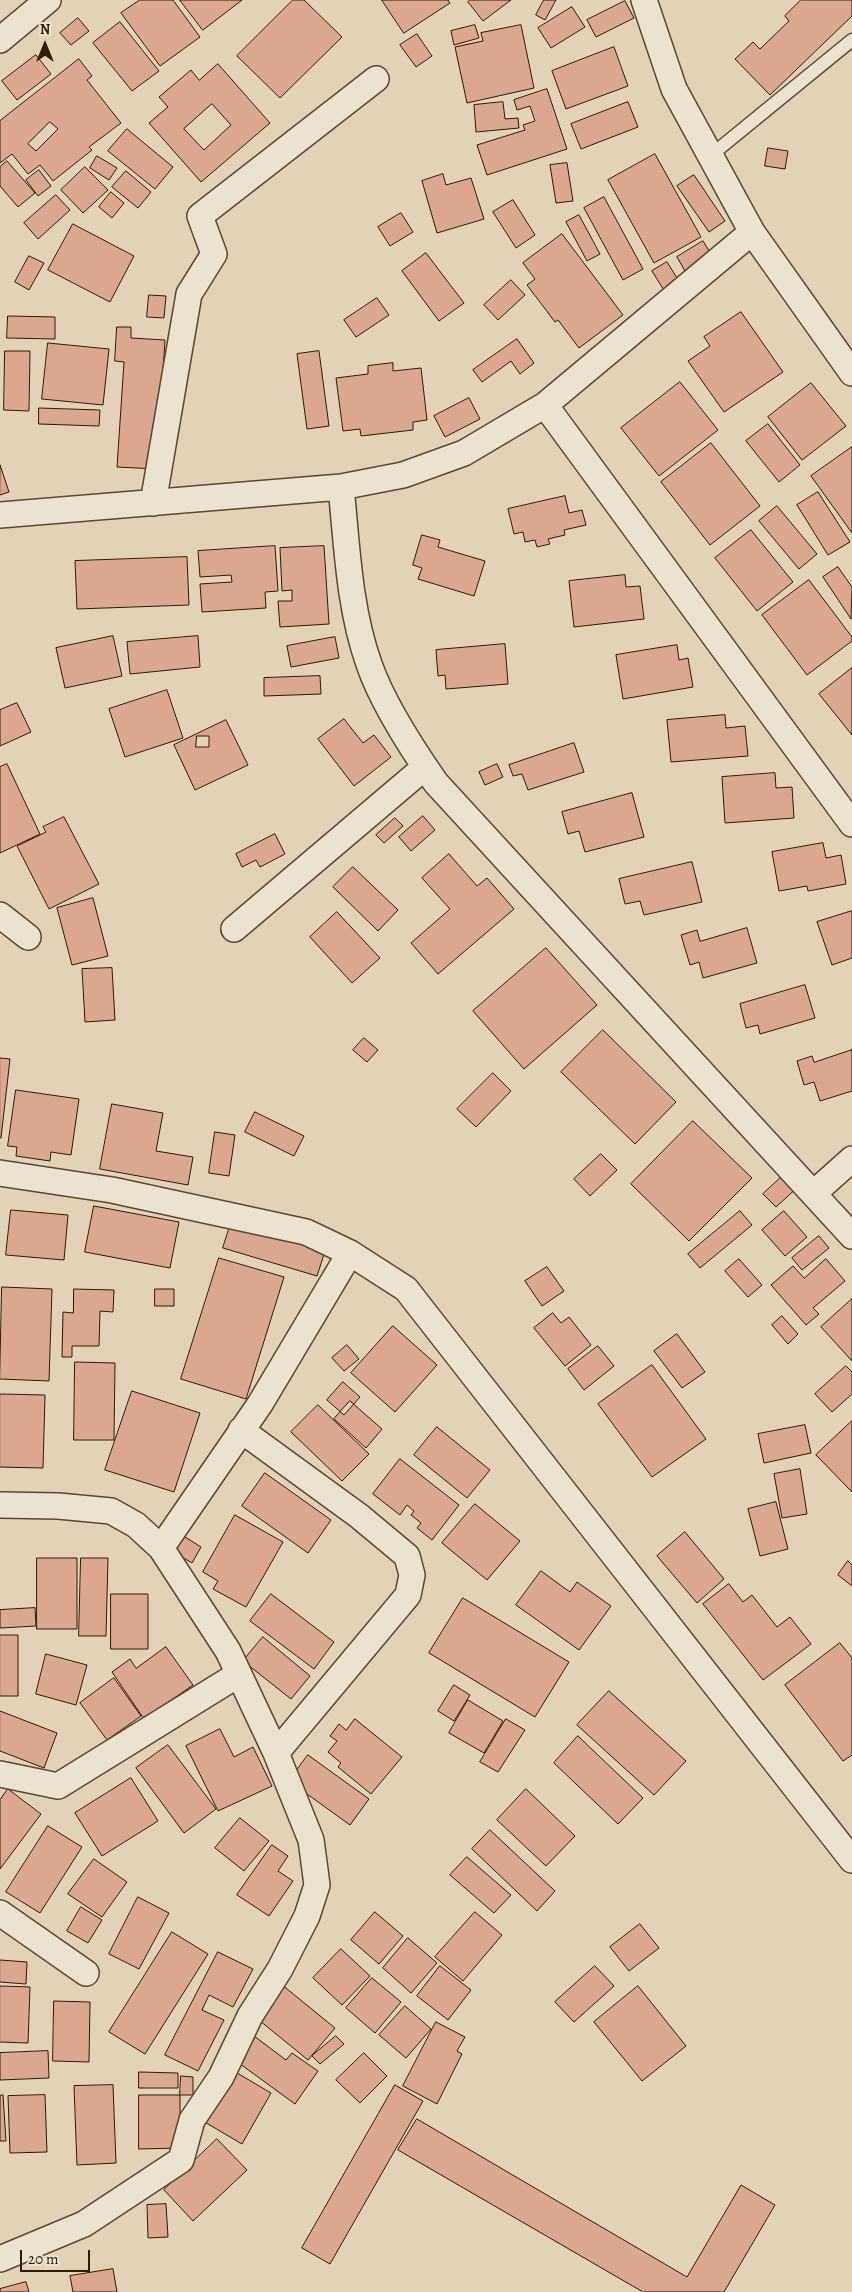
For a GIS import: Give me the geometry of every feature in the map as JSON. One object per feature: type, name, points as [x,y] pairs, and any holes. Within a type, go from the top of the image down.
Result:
[{"type":"street","points":[[0,40],[48,0]]},
{"type":"street","points":[[644,0],[674,89],[752,232],[848,360]]},
{"type":"street","points":[[153,503],[189,294],[214,254],[200,216],[376,79]]},
{"type":"street","points":[[0,515],[340,487],[403,475],[464,453],[545,405],[752,232]]},
{"type":"street","points":[[545,405],[852,824]]},
{"type":"street","points":[[340,487],[353,597],[369,664],[394,715],[425,768],[436,783],[852,1236]]},
{"type":"street","points":[[234,929],[425,768]]},
{"type":"street","points":[[0,915],[28,937]]},
{"type":"street","points":[[814,1193],[852,1159]]},
{"type":"street","points":[[0,1173],[112,1190],[306,1232],[350,1253],[406,1289],[852,1860]]},
{"type":"street","points":[[162,1548],[260,1404],[350,1253]]},
{"type":"street","points":[[241,1430],[359,1516],[406,1556],[412,1575],[408,1596],[276,1753]]},
{"type":"street","points":[[0,1505],[58,1506],[111,1511],[136,1525],[162,1548],[228,1652],[276,1753],[311,1840],[317,1885],[307,1916],[280,1969],[250,2016],[221,2077],[192,2120],[181,2160],[84,2224],[0,2259]]},
{"type":"street","points":[[0,1774],[58,1786],[239,1674]]},
{"type":"street","points":[[0,1913],[86,1973]]},
{"type":"lane","points":[[710,156],[852,40]]},
{"type":"building","points":[[140,0],[173,0],[200,37],[160,66],[121,13]]},
{"type":"building","points":[[180,0],[242,0],[203,30]]},
{"type":"building","points":[[293,0],[304,0],[342,37],[280,98],[237,56]]},
{"type":"building","points":[[382,0],[448,0],[450,3],[404,33]]},
{"type":"building","points":[[470,0],[511,0],[483,21],[468,2]]},
{"type":"building","points":[[544,0],[556,0],[545,20],[536,15]]},
{"type":"building","points":[[801,0],[852,0],[852,16],[770,95],[735,59],[753,42],[760,49],[789,21],[785,16]]},
{"type":"building","points":[[625,1],[634,18],[596,37],[587,20]]},
{"type":"building","points":[[572,7],[585,27],[551,48],[538,28]]},
{"type":"building","points":[[78,18],[89,31],[71,45],[60,33]]},
{"type":"building","points":[[120,22],[159,71],[132,91],[93,43]]},
{"type":"building","points":[[475,25],[479,38],[454,45],[451,31]]},
{"type":"building","points":[[521,25],[534,88],[467,103],[455,47],[483,41],[481,33]]},
{"type":"building","points":[[417,34],[432,56],[416,67],[400,45]]},
{"type":"building","points":[[614,47],[628,86],[566,109],[552,71]]},
{"type":"building","points":[[36,55],[51,74],[17,100],[2,81]]},
{"type":"building","points":[[79,59],[92,76],[87,80],[121,123],[89,147],[92,150],[53,181],[40,165],[28,174],[12,154],[0,163],[0,121]],"holes":[[[50,122],[58,129],[36,151],[28,144]]]},
{"type":"building","points":[[218,64],[270,123],[201,182],[149,123],[168,107],[159,97],[191,70],[199,80]],"holes":[[[212,104],[231,125],[204,150],[184,129]]]},
{"type":"building","points":[[547,89],[567,149],[487,175],[477,145],[525,130],[523,125],[535,121],[530,106],[517,110],[514,100]]},
{"type":"building","points":[[503,102],[505,119],[518,118],[519,128],[476,132],[474,105]]},
{"type":"building","points":[[628,102],[638,127],[581,149],[571,124]]},
{"type":"building","points":[[127,129],[173,167],[155,189],[108,151]]},
{"type":"building","points":[[768,148],[788,151],[785,169],[765,166]]},
{"type":"building","points":[[655,154],[701,237],[654,263],[608,180]]},
{"type":"building","points":[[97,156],[117,168],[109,180],[90,168]]},
{"type":"building","points":[[7,161],[35,193],[18,207],[0,186],[0,167]]},
{"type":"building","points":[[567,163],[573,201],[556,203],[550,165]]},
{"type":"building","points":[[85,167],[108,190],[83,213],[61,190]]},
{"type":"building","points":[[39,170],[51,186],[38,196],[26,180]]},
{"type":"building","points":[[126,171],[151,192],[138,208],[112,187]]},
{"type":"building","points":[[443,174],[446,185],[471,178],[484,219],[437,233],[422,181]]},
{"type":"building","points":[[694,175],[725,221],[709,232],[677,186]]},
{"type":"building","points":[[111,192],[124,203],[112,218],[99,207]]},
{"type":"building","points":[[56,195],[70,210],[38,239],[24,223]]},
{"type":"building","points":[[604,197],[643,269],[623,280],[584,208]]},
{"type":"building","points":[[513,200],[535,235],[516,248],[493,212]]},
{"type":"building","points":[[401,213],[413,232],[390,246],[378,227]]},
{"type":"building","points":[[579,215],[600,254],[587,261],[566,222]]},
{"type":"building","points":[[73,224],[134,256],[110,302],[48,270]]},
{"type":"building","points":[[562,234],[623,315],[579,348],[558,320],[555,322],[527,285],[535,279],[523,263]]},
{"type":"building","points":[[703,241],[716,262],[689,278],[677,257]]},
{"type":"building","points":[[426,253],[464,303],[439,321],[402,271]]},
{"type":"building","points":[[29,256],[44,263],[29,290],[15,282]]},
{"type":"building","points":[[667,262],[682,286],[667,295],[652,271]]},
{"type":"building","points":[[511,280],[525,295],[498,320],[484,305]]},
{"type":"building","points":[[149,295],[166,296],[164,318],[147,317]]},
{"type":"building","points":[[377,298],[389,315],[356,337],[344,320]]},
{"type":"building","points":[[741,312],[783,372],[724,412],[688,361],[710,346],[704,337]]},
{"type":"building","points":[[8,316],[55,317],[55,339],[7,338]]},
{"type":"building","points":[[117,327],[131,327],[131,338],[165,340],[157,469],[117,467],[124,362],[115,361]]},
{"type":"building","points":[[517,339],[534,363],[520,374],[511,361],[482,382],[473,370]]},
{"type":"building","points":[[48,343],[109,349],[103,405],[42,399]]},
{"type":"building","points":[[5,351],[30,351],[29,411],[4,410]]},
{"type":"building","points":[[319,351],[329,426],[307,429],[297,354]]},
{"type":"building","points":[[393,363],[393,371],[421,368],[427,420],[413,422],[413,430],[361,436],[360,429],[343,431],[336,378],[368,374],[368,366]]},
{"type":"building","points":[[680,382],[718,430],[659,476],[621,428]]},
{"type":"building","points":[[811,383],[846,426],[802,460],[768,417]]},
{"type":"building","points":[[469,398],[480,419],[445,437],[434,416]]},
{"type":"building","points":[[39,408],[100,410],[99,426],[39,424]]},
{"type":"building","points":[[768,424],[800,465],[779,482],[746,441]]},
{"type":"building","points":[[711,443],[760,506],[710,545],[661,482]]},
{"type":"building","points":[[852,447],[852,533],[811,476]]},
{"type":"building","points":[[0,465],[9,492],[0,495]]},
{"type":"building","points":[[818,492],[850,542],[828,555],[797,505]]},
{"type":"building","points":[[565,496],[569,513],[582,510],[586,525],[564,530],[565,535],[548,539],[550,544],[537,547],[535,540],[525,542],[523,532],[514,534],[508,509]]},
{"type":"building","points":[[777,506],[817,554],[799,569],[759,521]]},
{"type":"building","points":[[751,530],[793,582],[757,611],[715,558]]},
{"type":"building","points":[[422,535],[440,540],[438,547],[485,561],[474,596],[418,579],[422,568],[413,565]]},
{"type":"building","points":[[275,546],[278,591],[265,592],[266,608],[202,612],[200,584],[232,582],[231,575],[200,577],[198,551]]},
{"type":"building","points":[[324,546],[329,624],[280,627],[278,601],[292,601],[292,590],[282,591],[280,548]]},
{"type":"building","points":[[187,557],[189,605],[77,609],[75,561]]},
{"type":"building","points":[[838,567],[852,587],[851,619],[823,577]]},
{"type":"building","points":[[625,575],[626,587],[640,586],[644,619],[574,627],[569,581]]},
{"type":"building","points":[[809,580],[852,637],[852,641],[807,675],[762,615]]},
{"type":"building","points":[[113,636],[122,676],[65,688],[56,648]]},
{"type":"building","points":[[198,636],[200,667],[130,674],[127,642]]},
{"type":"building","points":[[335,637],[339,658],[291,667],[287,646]]},
{"type":"building","points":[[505,644],[508,684],[446,689],[445,675],[438,676],[436,650]]},
{"type":"building","points":[[677,645],[679,660],[688,658],[693,687],[623,699],[616,655]]},
{"type":"building","points":[[852,668],[852,735],[819,694]]},
{"type":"building","points":[[320,676],[321,694],[264,696],[264,678]]},
{"type":"building","points":[[167,690],[183,738],[125,757],[109,709]]},
{"type":"building","points":[[17,703],[31,732],[0,746],[0,710]]},
{"type":"building","points":[[725,715],[726,728],[745,726],[748,756],[671,762],[667,720]]},
{"type":"building","points":[[344,719],[363,743],[374,735],[391,757],[354,786],[318,739]]},
{"type":"building","points":[[226,720],[248,765],[195,790],[174,745]],"holes":[[[197,736],[209,736],[209,747],[196,747]]]},
{"type":"building","points":[[574,743],[584,772],[528,790],[522,774],[513,776],[509,765]]},
{"type":"building","points":[[7,764],[40,834],[0,853],[0,767]]},
{"type":"building","points":[[497,764],[503,777],[485,785],[479,772]]},
{"type":"building","points":[[775,773],[776,788],[792,787],[794,818],[725,823],[722,777]]},
{"type":"building","points":[[632,793],[644,837],[585,852],[579,831],[568,834],[562,812]]},
{"type":"building","points":[[423,816],[435,830],[411,851],[399,837]]},
{"type":"building","points":[[64,817],[99,884],[49,909],[17,846],[46,832],[43,827]]},
{"type":"building","points":[[395,818],[403,826],[384,843],[376,835]]},
{"type":"building","points":[[275,834],[285,854],[260,867],[256,860],[242,867],[236,854]]},
{"type":"building","points":[[823,843],[826,858],[841,855],[846,884],[808,891],[807,886],[779,891],[772,852]]},
{"type":"building","points":[[449,854],[477,886],[487,878],[514,909],[438,974],[411,943],[450,909],[422,878]]},
{"type":"building","points":[[692,862],[702,902],[644,915],[640,901],[625,904],[619,879]]},
{"type":"building","points":[[353,867],[398,910],[378,931],[333,887]]},
{"type":"building","points":[[93,898],[108,956],[72,965],[57,908]]},
{"type":"building","points":[[852,911],[852,958],[832,965],[817,922]]},
{"type":"building","points":[[337,912],[380,958],[352,983],[310,937]]},
{"type":"building","points":[[747,928],[757,963],[703,978],[699,962],[690,965],[681,935],[697,930],[700,941]]},
{"type":"building","points":[[546,948],[597,1005],[524,1069],[473,1011]]},
{"type":"building","points":[[112,968],[115,1020],[85,1022],[82,969]]},
{"type":"building","points":[[805,985],[815,1018],[760,1034],[758,1025],[746,1028],[740,1004]]},
{"type":"building","points":[[603,1030],[676,1102],[635,1144],[561,1072]]},
{"type":"building","points":[[364,1038],[378,1050],[367,1062],[353,1050]]},
{"type":"building","points":[[852,1050],[852,1091],[820,1101],[814,1082],[804,1085],[797,1061],[812,1056],[814,1062]]},
{"type":"building","points":[[0,1058],[10,1059],[1,1138],[0,1138]]},
{"type":"building","points":[[493,1073],[511,1091],[476,1127],[457,1109]]},
{"type":"building","points":[[16,1090],[79,1099],[71,1155],[51,1152],[50,1161],[16,1156],[17,1147],[8,1146]]},
{"type":"building","points":[[112,1104],[163,1113],[156,1151],[193,1157],[188,1185],[100,1169]]},
{"type":"building","points":[[255,1112],[304,1136],[294,1156],[245,1132]]},
{"type":"building","points":[[693,1121],[752,1178],[689,1241],[631,1184]]},
{"type":"building","points":[[215,1132],[235,1135],[229,1176],[209,1173]]},
{"type":"building","points":[[601,1154],[617,1170],[590,1196],[574,1179]]},
{"type":"building","points":[[787,1172],[799,1186],[776,1207],[763,1194]]},
{"type":"building","points":[[94,1206],[179,1222],[170,1268],[85,1252]]},
{"type":"building","points":[[11,1210],[68,1215],[64,1260],[6,1255]]},
{"type":"building","points":[[740,1211],[752,1225],[700,1268],[688,1254]]},
{"type":"building","points":[[784,1211],[807,1237],[785,1256],[762,1230]]},
{"type":"building","points":[[231,1223],[325,1251],[317,1276],[223,1248]]},
{"type":"building","points":[[819,1236],[829,1248],[802,1270],[792,1258]]},
{"type":"building","points":[[219,1258],[284,1277],[246,1399],[181,1379]]},
{"type":"building","points":[[739,1259],[762,1285],[748,1297],[725,1271]]},
{"type":"building","points":[[826,1259],[845,1281],[813,1308],[819,1314],[806,1325],[771,1285],[793,1266],[804,1278]]},
{"type":"building","points":[[547,1267],[564,1291],[542,1306],[525,1281]]},
{"type":"building","points":[[2,1287],[52,1289],[49,1381],[0,1379]]},
{"type":"building","points":[[74,1289],[114,1290],[113,1312],[100,1311],[99,1346],[72,1346],[72,1357],[62,1357],[63,1312],[73,1313]]},
{"type":"building","points":[[155,1289],[174,1289],[174,1306],[155,1306]]},
{"type":"building","points":[[852,1299],[852,1361],[821,1327]]},
{"type":"building","points":[[553,1313],[561,1323],[569,1317],[591,1345],[565,1366],[534,1328]]},
{"type":"building","points":[[782,1316],[798,1334],[788,1344],[772,1325]]},
{"type":"building","points":[[393,1326],[437,1365],[395,1412],[351,1373]]},
{"type":"building","points":[[677,1334],[705,1372],[682,1388],[654,1351]]},
{"type":"building","points":[[347,1345],[359,1359],[344,1371],[332,1358]]},
{"type":"building","points":[[598,1346],[614,1366],[584,1390],[568,1369]]},
{"type":"building","points":[[75,1362],[115,1363],[114,1440],[74,1440]]},
{"type":"building","points":[[652,1365],[706,1439],[652,1477],[598,1404]]},
{"type":"building","points":[[846,1366],[852,1372],[852,1394],[832,1412],[815,1394]]},
{"type":"building","points":[[343,1382],[360,1397],[344,1415],[327,1400]]},
{"type":"building","points":[[132,1391],[200,1413],[174,1492],[105,1470]]},
{"type":"building","points":[[0,1394],[45,1395],[43,1468],[0,1467]]},
{"type":"building","points":[[350,1401],[382,1429],[366,1448],[334,1419]]},
{"type":"building","points":[[318,1405],[369,1454],[342,1481],[291,1432]]},
{"type":"building","points":[[852,1421],[852,1492],[816,1455]]},
{"type":"building","points":[[805,1425],[811,1453],[764,1463],[758,1434]]},
{"type":"building","points":[[437,1427],[490,1470],[467,1498],[414,1455]]},
{"type":"building","points":[[400,1459],[459,1505],[432,1540],[417,1528],[421,1523],[411,1515],[414,1511],[407,1505],[400,1515],[373,1494]]},
{"type":"building","points":[[800,1469],[807,1514],[782,1518],[774,1474]]},
{"type":"building","points":[[265,1473],[331,1520],[308,1553],[242,1506]]},
{"type":"building","points":[[776,1502],[788,1549],[760,1556],[748,1509]]},
{"type":"building","points":[[475,1504],[520,1541],[487,1580],[442,1543]]},
{"type":"building","points":[[235,1515],[283,1542],[246,1607],[213,1589],[218,1581],[203,1572]]},
{"type":"building","points":[[685,1532],[724,1579],[697,1603],[657,1556]]},
{"type":"building","points":[[182,1535],[201,1547],[192,1563],[172,1551]]},
{"type":"building","points":[[37,1558],[77,1558],[77,1629],[37,1629]]},
{"type":"building","points":[[81,1558],[108,1558],[106,1636],[79,1636]]},
{"type":"building","points":[[848,1561],[852,1565],[852,1586],[838,1575]]},
{"type":"building","points":[[541,1571],[570,1592],[577,1582],[611,1606],[579,1650],[516,1605]]},
{"type":"building","points":[[729,1584],[743,1602],[752,1595],[777,1627],[790,1617],[811,1644],[763,1680],[703,1604]]},
{"type":"building","points":[[111,1594],[148,1594],[148,1649],[111,1649]]},
{"type":"building","points":[[271,1594],[334,1642],[314,1669],[250,1621]]},
{"type":"building","points":[[463,1598],[569,1662],[535,1717],[429,1653]]},
{"type":"building","points":[[35,1608],[36,1626],[0,1628],[0,1610]]},
{"type":"building","points":[[0,1635],[18,1635],[18,1696],[0,1696]]},
{"type":"building","points":[[263,1637],[310,1676],[291,1699],[243,1661]]},
{"type":"building","points":[[840,1643],[852,1658],[852,1755],[843,1761],[785,1685]]},
{"type":"building","points":[[166,1647],[193,1685],[144,1719],[112,1672],[130,1659],[136,1668]]},
{"type":"building","points":[[46,1654],[87,1665],[76,1705],[36,1694]]},
{"type":"building","points":[[114,1678],[141,1716],[107,1740],[80,1703]]},
{"type":"building","points":[[454,1685],[470,1695],[454,1721],[438,1711]]},
{"type":"building","points":[[609,1691],[686,1761],[654,1795],[577,1725]]},
{"type":"building","points":[[468,1700],[503,1721],[484,1753],[449,1733]]},
{"type":"building","points":[[0,1711],[57,1733],[44,1768],[0,1751]]},
{"type":"building","points":[[355,1719],[402,1757],[371,1794],[338,1767],[341,1763],[328,1752],[337,1741],[330,1736],[339,1724],[346,1730]]},
{"type":"building","points":[[506,1719],[525,1730],[498,1772],[480,1762]]},
{"type":"building","points":[[220,1729],[234,1757],[253,1747],[272,1786],[218,1811],[186,1746]]},
{"type":"building","points":[[578,1736],[643,1798],[618,1824],[554,1763]]},
{"type":"building","points":[[168,1745],[216,1809],[184,1833],[136,1768]]},
{"type":"building","points":[[308,1755],[369,1799],[350,1825],[289,1781]]},
{"type":"building","points":[[131,1778],[158,1821],[102,1856],[75,1813]]},
{"type":"building","points":[[8,1789],[41,1814],[0,1869],[0,1800]]},
{"type":"building","points":[[526,1789],[575,1836],[546,1866],[497,1820]]},
{"type":"building","points":[[240,1818],[269,1841],[244,1871],[215,1848]]},
{"type":"building","points":[[48,1826],[82,1847],[40,1913],[6,1892]]},
{"type":"building","points":[[490,1830],[555,1891],[537,1911],[472,1849]]},
{"type":"building","points":[[272,1845],[288,1856],[278,1871],[293,1881],[269,1916],[237,1895]]},
{"type":"building","points":[[467,1857],[511,1895],[494,1913],[450,1875]]},
{"type":"building","points":[[94,1859],[127,1882],[102,1917],[68,1894]]},
{"type":"building","points":[[138,1897],[169,1913],[139,1969],[109,1954]]},
{"type":"building","points":[[81,1907],[102,1920],[88,1943],[67,1931]]},
{"type":"building","points":[[375,1912],[403,1936],[379,1964],[351,1940]]},
{"type":"building","points":[[475,1912],[502,1935],[463,1981],[435,1957]]},
{"type":"building","points":[[640,1924],[659,1948],[629,1971],[610,1947]]},
{"type":"building","points":[[172,1932],[208,1954],[145,2054],[109,2032]]},
{"type":"building","points":[[408,1938],[437,1963],[411,1993],[383,1968]]},
{"type":"building","points":[[341,1949],[370,1976],[342,2005],[313,1978]]},
{"type":"building","points":[[218,1952],[253,1969],[233,2007],[209,1995],[202,2010],[224,2020],[198,2071],[165,2055]]},
{"type":"building","points":[[0,1960],[27,1962],[26,1984],[0,1982]]},
{"type":"building","points":[[440,1966],[471,1990],[448,2020],[417,1996]]},
{"type":"building","points":[[595,1966],[614,1986],[574,2022],[555,2002]]},
{"type":"building","points":[[372,1978],[401,2002],[375,2033],[346,2008]]},
{"type":"building","points":[[281,1984],[335,2028],[308,2060],[254,2016]]},
{"type":"building","points":[[0,1986],[30,1987],[28,2043],[0,2042]]},
{"type":"building","points":[[638,1986],[686,2046],[642,2081],[594,2022]]},
{"type":"building","points":[[54,2001],[90,2002],[89,2062],[53,2061]]},
{"type":"building","points":[[405,2006],[431,2029],[406,2058],[379,2035]]},
{"type":"building","points":[[436,2022],[465,2037],[457,2051],[462,2054],[437,2104],[403,2086]]},
{"type":"building","points":[[250,2033],[286,2060],[292,2053],[318,2071],[295,2104],[232,2058]]},
{"type":"building","points":[[336,2036],[344,2044],[320,2064],[312,2056]]},
{"type":"building","points":[[48,2051],[49,2078],[0,2080],[0,2053]]},
{"type":"building","points":[[364,2053],[387,2076],[360,2103],[336,2080]]},
{"type":"building","points":[[232,2070],[271,2093],[242,2144],[203,2121]]},
{"type":"building","points":[[139,2072],[178,2073],[178,2088],[139,2088]]},
{"type":"building","points":[[181,2076],[193,2077],[193,2095],[180,2095]]},
{"type":"building","points":[[113,2085],[116,2163],[77,2165],[74,2086]]},
{"type":"building","points":[[395,2085],[423,2101],[330,2264],[302,2248]]},
{"type":"building","points":[[3,2095],[6,2141],[0,2141],[0,2096]]},
{"type":"building","points":[[45,2095],[47,2152],[10,2153],[8,2096]]},
{"type":"building","points":[[139,2095],[180,2095],[180,2148],[139,2149]]},
{"type":"building","points":[[417,2119],[687,2277],[741,2185],[775,2205],[724,2292],[643,2292],[398,2150]]},
{"type":"building","points":[[217,2139],[247,2170],[193,2221],[164,2190]]},
{"type":"building","points":[[166,2204],[168,2237],[148,2238],[147,2205]]},
{"type":"building","points":[[113,2269],[117,2292],[73,2292],[70,2276]]},
{"type":"building","points":[[26,2282],[29,2292],[0,2292],[0,2289]]}]
